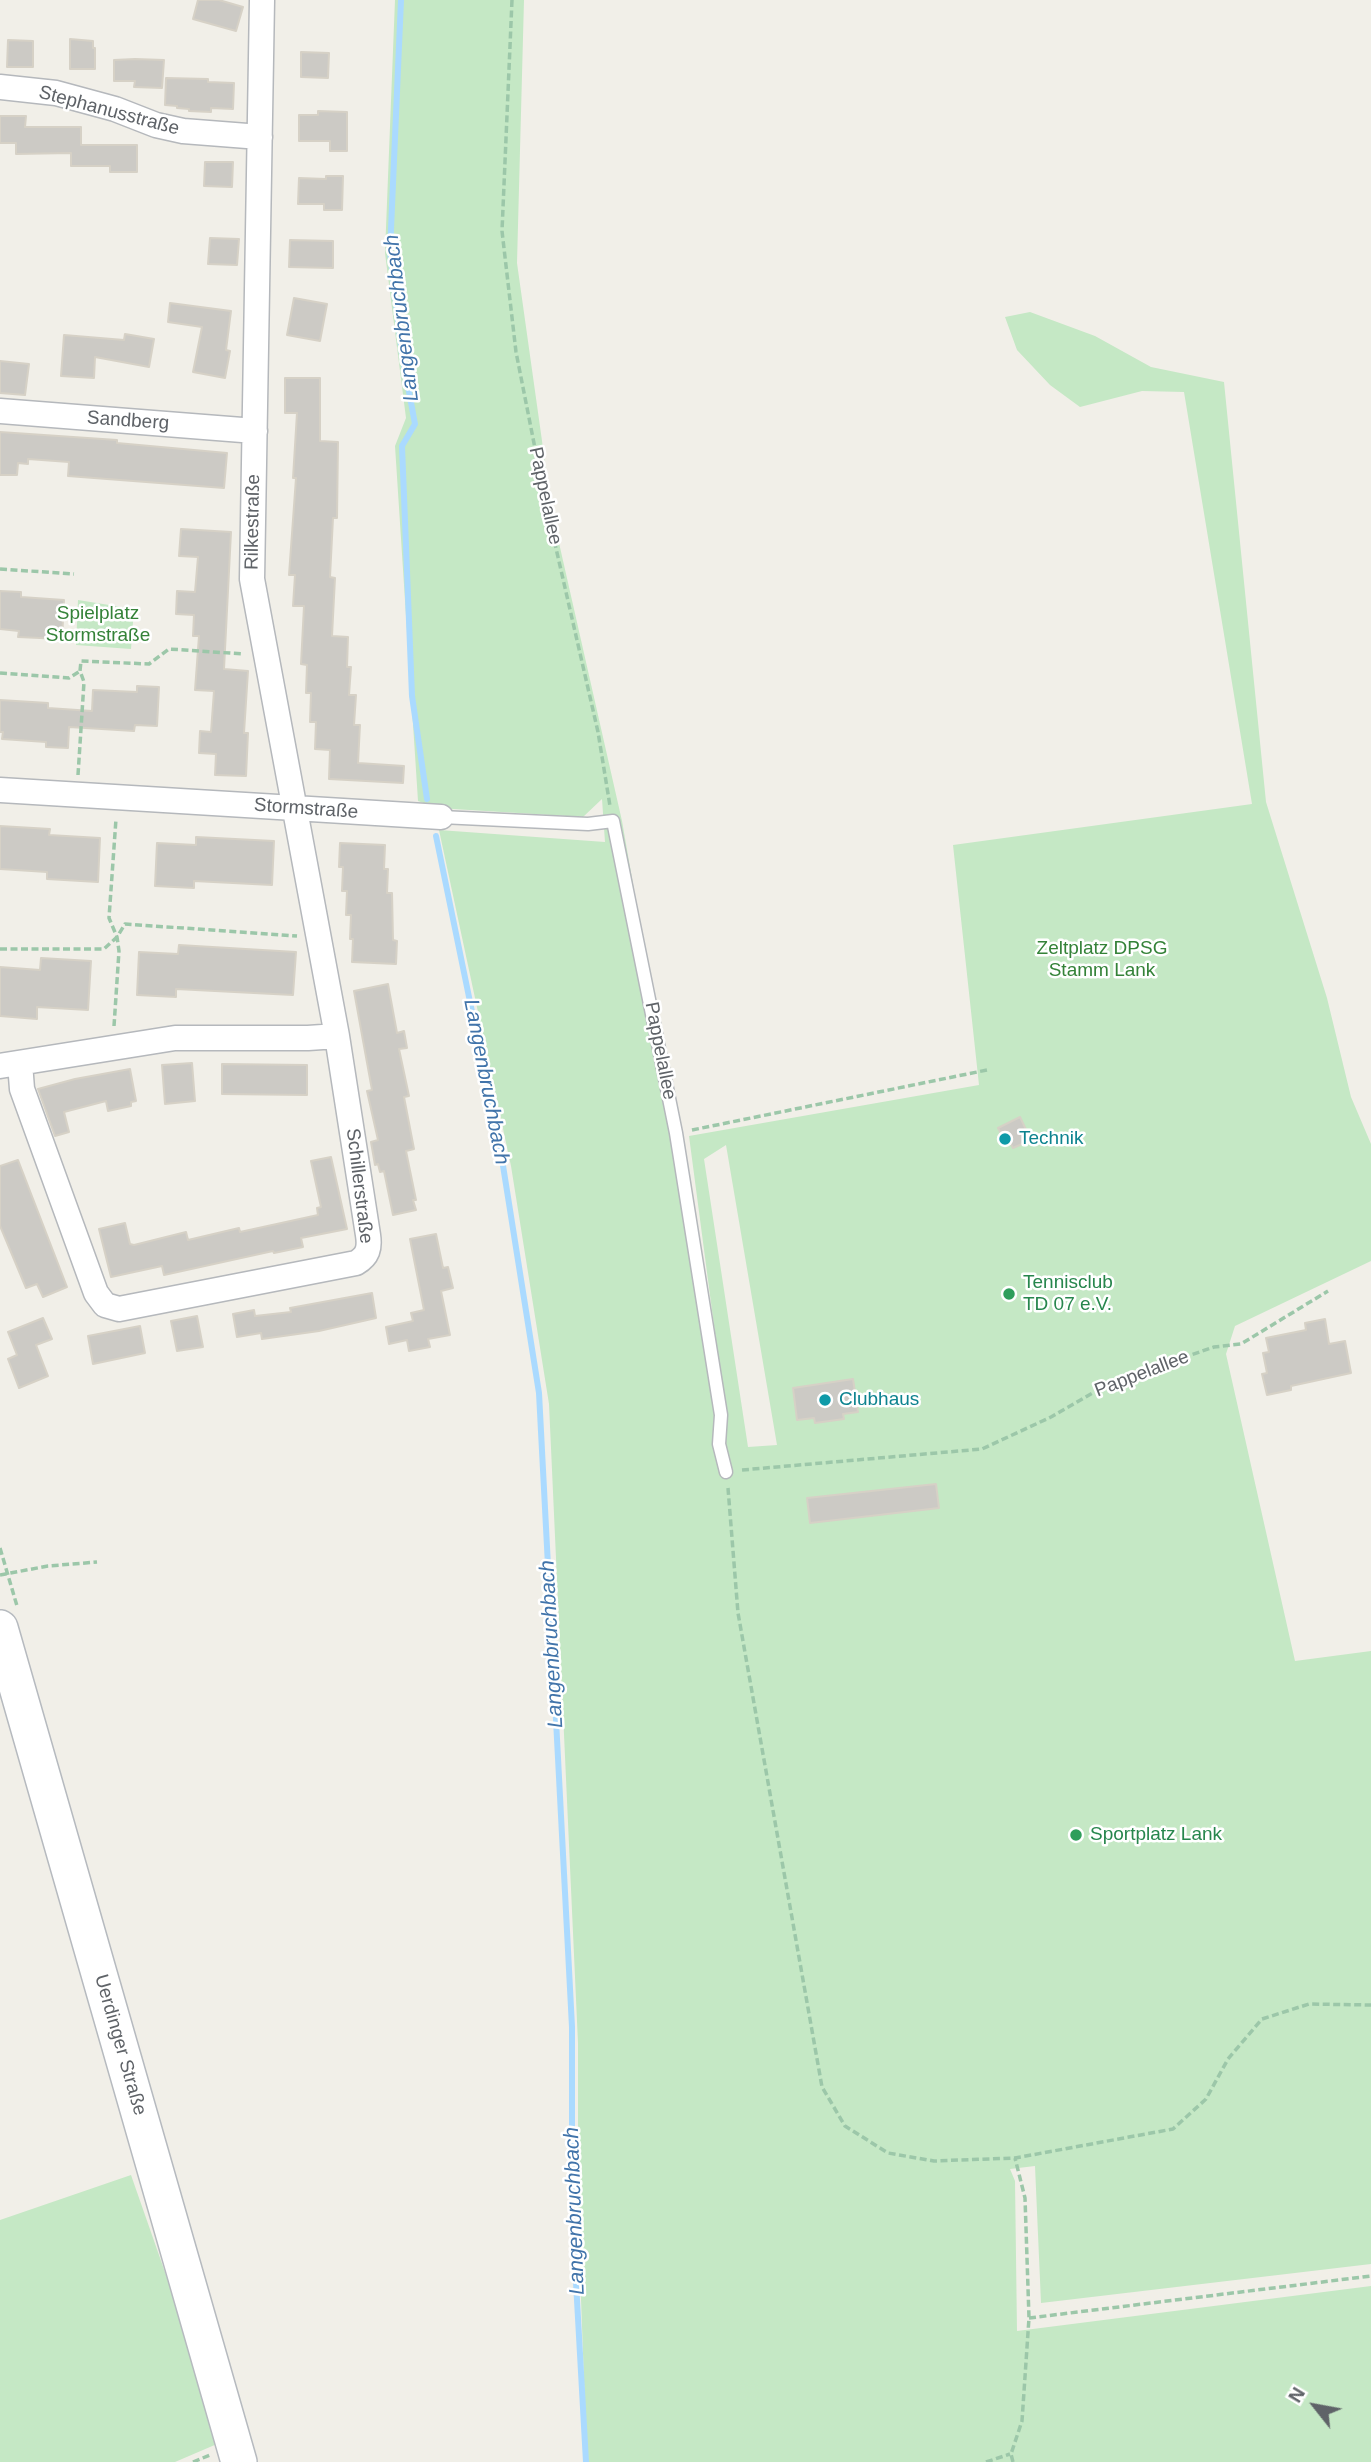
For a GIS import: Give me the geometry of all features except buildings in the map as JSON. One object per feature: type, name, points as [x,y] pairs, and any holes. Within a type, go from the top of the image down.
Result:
[{"type":"street","name":"Rilkestraße","points":[[262,0],[252,579],[337,1036]]},
{"type":"street","name":"Stephanusstraße","points":[[0,88],[56,93],[183,131],[260,137]]},
{"type":"street","name":"Sandberg","points":[[0,411],[255,431]]},
{"type":"street","name":"Stormstraße","points":[[0,790],[441,817]]},
{"type":"street","name":"Schillerstraße","points":[[337,1036],[368,1235],[368,1252],[363,1259],[356,1263],[119,1310],[105,1305],[96,1293],[22,1090],[10,1065],[113,1047],[175,1038],[337,1036]]},
{"type":"street","name":"Uerdinger Straße","points":[[0,1628],[239,2462]]},
{"type":"lane","name":"Stormstraße","points":[[441,817],[588,824],[613,821]]},
{"type":"lane","name":"Pappelallee","points":[[613,821],[676,1133],[721,1415],[719,1444],[726,1472]]},
{"type":"path","name":"Pappelallee","points":[[512,0],[502,231],[516,352],[547,509],[598,732],[613,821]]},
{"type":"path","points":[[0,569],[74,574]]},
{"type":"path","points":[[77,794],[84,682],[80,671],[81,661],[149,664],[169,649],[266,655]]},
{"type":"path","points":[[0,673],[69,678],[80,671]]},
{"type":"path","points":[[113,1047],[119,951],[117,936],[109,918],[117,796]]},
{"type":"path","points":[[0,949],[104,949],[125,924],[319,937]]},
{"type":"path","points":[[676,1133],[987,1070]]},
{"type":"path","name":"Pappelallee","points":[[726,1472],[982,1448],[1051,1417],[1110,1383],[1214,1347],[1241,1344],[1328,1291]]},
{"type":"path","points":[[726,1472],[738,1613],[822,2087],[845,2126],[888,2153],[934,2161],[1015,2158],[1172,2129],[1206,2099],[1228,2059],[1262,2019],[1309,2004],[1371,2005]]},
{"type":"path","points":[[0,1575],[48,1566],[97,1562]]},
{"type":"path","points":[[1013,2462],[1011,2454],[1023,2421],[1029,2318],[1025,2199],[1015,2158]]},
{"type":"path","points":[[1029,2318],[1371,2276]]},
{"type":"path","points":[[986,2462],[1011,2454]]},
{"type":"green space","name":"Zeltplatz DPSG Stamm Lank","points":[[395,0],[524,0],[517,263],[552,512],[622,821],[727,1424],[689,1136],[979,1085],[953,845],[1252,804],[1184,392],[1142,391],[1080,407],[1050,385],[1017,350],[1005,317],[1030,312],[1095,336],[1151,367],[1224,382],[1266,802],[1327,998],[1351,1097],[1371,1144],[1371,1261],[1235,1326],[1226,1354],[1295,1661],[1371,1651],[1371,2264],[1041,2303],[1035,2166],[1010,2169],[1015,2181],[1017,2331],[1371,2286],[1371,2462],[587,2462],[578,2218],[578,2043],[549,1404],[511,1166],[439,830],[605,842],[602,799],[583,817],[437,808],[418,801],[395,446],[406,418],[385,253]],"holes":[[[726,1145],[777,1445],[748,1447],[704,1159]],[[853,1379],[858,1412],[843,1414],[843,1419],[815,1423],[814,1418],[797,1420],[793,1388]]]},
{"type":"green space","name":"Spielplatz Stormstraße","points":[[78,600],[134,609],[131,649],[76,645]]},
{"type":"green space","points":[[131,2175],[224,2441],[175,2462],[0,2462],[0,2220]]},
{"type":"waterway","name":"Langenbruchbach","points":[[401,0],[390,252],[402,354],[415,424],[402,446],[412,696],[427,799]]},
{"type":"waterway","name":"Langenbruchbach","points":[[436,836],[501,1153],[539,1393],[572,2027],[572,2210],[586,2462]]},
{"type":"place","name":"Technik","points":[[1005,1139]]},
{"type":"place","name":"Tennisclub TD 07 e.V.","points":[[1009,1294]]},
{"type":"place","name":"Clubhaus","points":[[825,1400]]},
{"type":"place","name":"Sportplatz Lank","points":[[1076,1835]]}]
